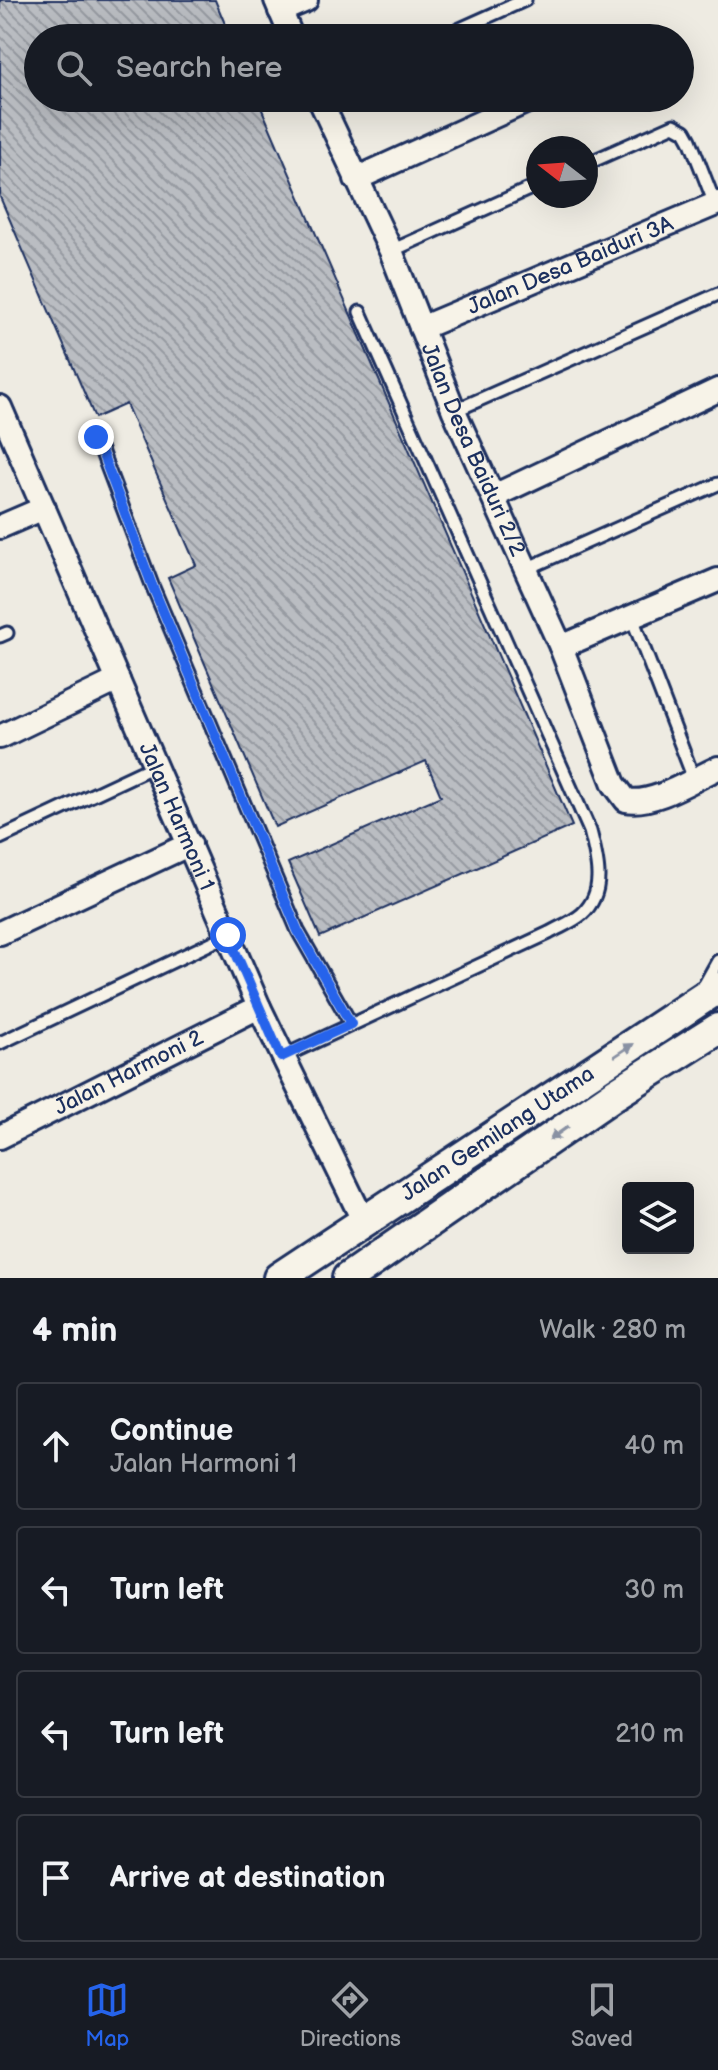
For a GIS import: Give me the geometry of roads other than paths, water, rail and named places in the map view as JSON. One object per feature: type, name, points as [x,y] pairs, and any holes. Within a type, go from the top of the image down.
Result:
[{"type":"main road","name":"Jalan Gemilang Utama","points":[[279,1278],[718,988]]},
{"type":"main road","name":"Jalan Gemilang Utama","points":[[348,1278],[615,1094],[718,1029]]},
{"type":"street","points":[[278,6],[306,0]]},
{"type":"street","name":"Jalan Desa Baiduri 2/2","points":[[325,112],[391,251],[454,411],[561,647],[614,784],[626,800],[635,802],[653,798],[694,779]]},
{"type":"street","points":[[356,179],[503,112]]},
{"type":"street","name":"Jalan Desa Baiduri 3A","points":[[421,328],[717,207]]},
{"type":"street","points":[[494,496],[718,390]]},
{"type":"street","name":"Jalan Harmoni 1","points":[[0,407],[281,1057],[364,1222]]},
{"type":"street","points":[[0,527],[44,508]]},
{"type":"street","points":[[561,647],[718,580]]},
{"type":"street","points":[[0,737],[118,680]]},
{"type":"street","points":[[694,779],[718,768]]},
{"type":"street","points":[[0,933],[190,844]]},
{"type":"street","name":"Jalan Harmoni 2","points":[[0,1137],[259,1007]]},
{"type":"lane","points":[[471,24],[525,0]]},
{"type":"lane","points":[[598,159],[674,125],[685,131],[690,140],[717,207]]},
{"type":"lane","points":[[391,251],[526,190]]},
{"type":"lane","points":[[454,411],[718,294]]},
{"type":"lane","points":[[281,1057],[549,933],[583,913],[596,890],[600,869],[590,831],[360,312]]},
{"type":"lane","points":[[96,437],[152,585],[298,931],[351,1024]]},
{"type":"lane","points":[[526,569],[718,484]]},
{"type":"lane","points":[[631,615],[694,779]]},
{"type":"lane","points":[[0,838],[154,766]]},
{"type":"lane","points":[[0,1043],[228,935]]},
{"type":"lane","points":[[691,1006],[718,961]]}]
